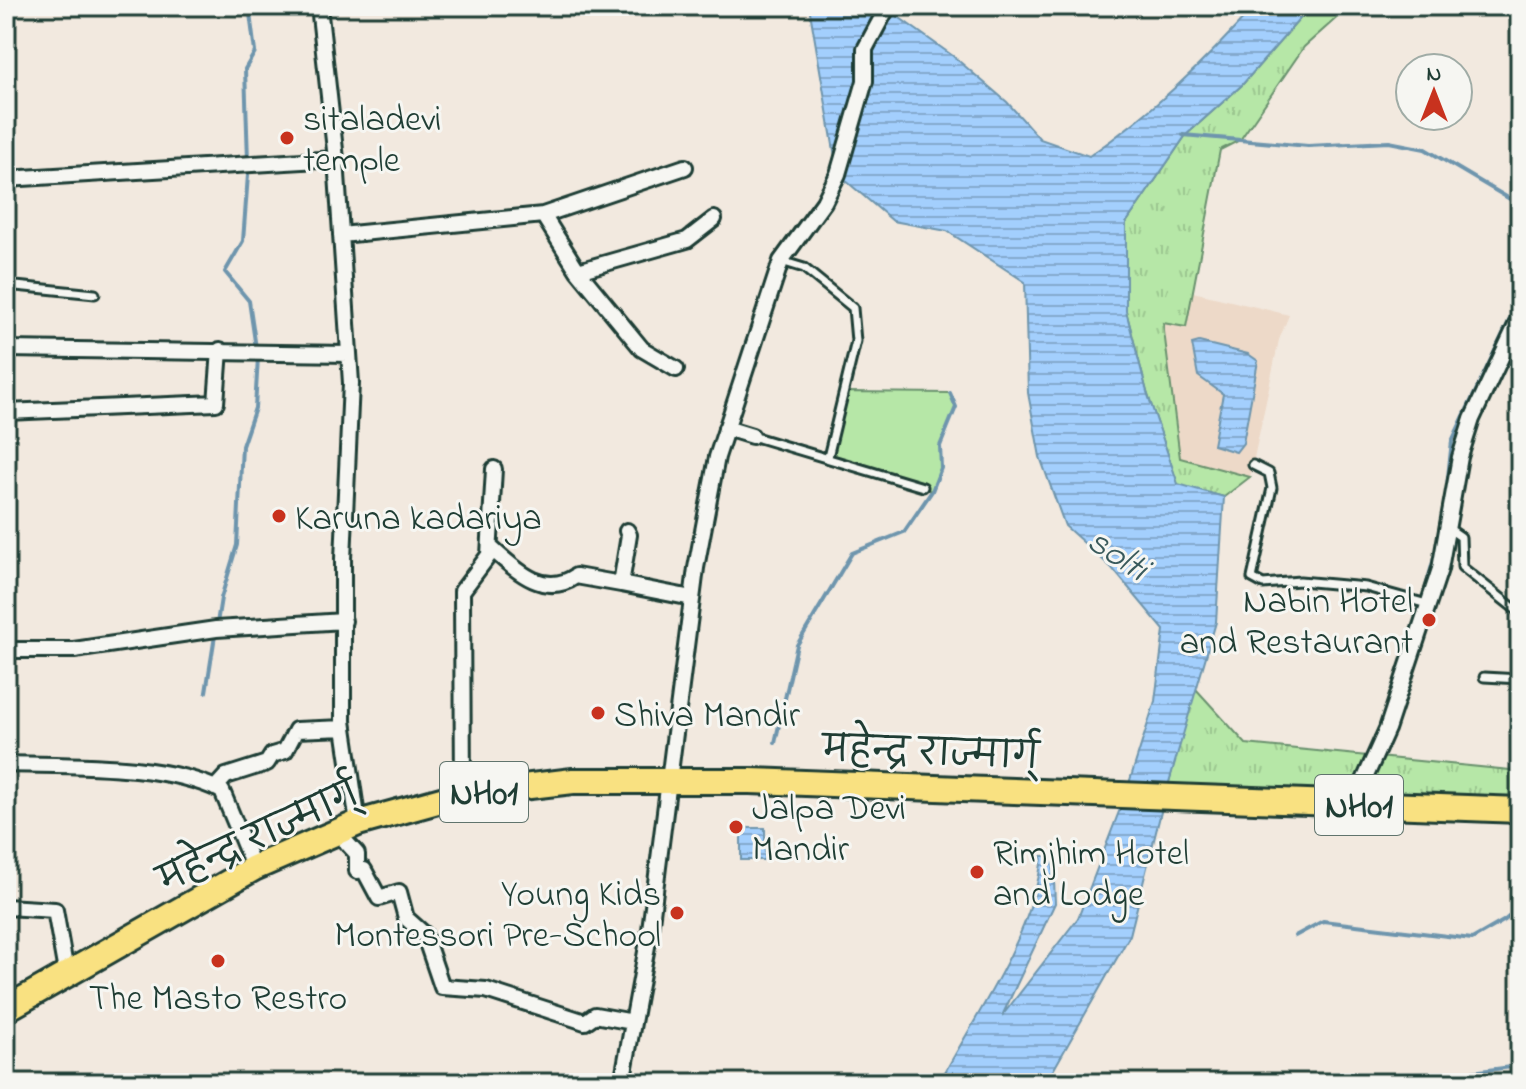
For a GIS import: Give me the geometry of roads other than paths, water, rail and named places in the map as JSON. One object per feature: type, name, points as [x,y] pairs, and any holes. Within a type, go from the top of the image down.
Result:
[{"type":"highway","name":"महेन्द्र राज्मार्ग्","points":[[6,1009],[66,972],[254,868],[348,827],[463,794],[573,781],[667,784],[750,781],[1011,789],[1197,801],[1520,810]]},
{"type":"street","points":[[319,6],[336,159],[349,354],[344,728],[348,827],[357,854],[357,871],[364,870],[379,898],[399,892],[406,918],[424,934],[442,987],[486,990],[585,1022],[595,1015],[633,1022]]},
{"type":"street","points":[[622,1083],[650,930],[692,598],[717,457],[781,261],[834,184],[865,81],[865,49],[888,6]]},
{"type":"street","points":[[6,179],[336,159]]},
{"type":"street","points":[[341,235],[543,215],[685,167]]},
{"type":"street","points":[[543,215],[578,271],[642,349],[676,369]]},
{"type":"street","points":[[578,271],[687,240],[714,219]]},
{"type":"street","points":[[1353,805],[1387,729],[1427,604],[1448,528],[1460,457],[1472,419],[1520,317]]},
{"type":"street","points":[[6,349],[349,354]]},
{"type":"street","points":[[6,412],[216,403],[220,350]]},
{"type":"street","points":[[726,428],[752,436]]},
{"type":"street","points":[[463,794],[462,591],[489,555],[494,469]]},
{"type":"street","points":[[621,584],[629,535],[627,531]]},
{"type":"street","points":[[490,547],[527,580],[566,583],[576,576],[692,598]]},
{"type":"street","points":[[6,650],[74,650],[216,629],[344,621]]},
{"type":"street","points":[[215,788],[226,776],[267,763],[272,755],[285,751],[296,730],[344,728]]},
{"type":"street","points":[[6,764],[95,767],[195,778],[222,791],[254,868]]},
{"type":"street","points":[[6,907],[55,910],[66,972]]},
{"type":"lane","points":[[781,261],[804,268],[853,308],[856,341],[828,457]]},
{"type":"lane","points":[[6,285],[95,294]]},
{"type":"lane","points":[[752,436],[923,487]]},
{"type":"lane","points":[[1253,465],[1269,473],[1272,488],[1252,578],[1263,584],[1300,581],[1366,587],[1427,604]]},
{"type":"lane","points":[[1448,528],[1461,537],[1462,567],[1520,613]]},
{"type":"lane","points":[[1484,677],[1520,679]]},
{"type":"water","name":"solti","points":[[809,6],[883,6],[953,56],[1007,102],[1040,139],[1089,156],[1176,86],[1255,6],[1311,6],[1242,85],[1186,135],[1126,223],[1126,311],[1147,392],[1178,484],[1224,497],[1216,622],[1165,796],[1130,935],[1046,1083],[939,1083],[1016,944],[1037,885],[1042,856],[1053,856],[1055,903],[1002,1016],[1078,918],[1125,796],[1155,701],[1164,630],[1112,568],[1065,526],[1040,457],[1028,393],[1025,282],[947,231],[893,221],[838,174]]},
{"type":"water","points":[[1199,342],[1248,354],[1258,361],[1243,443],[1236,452],[1213,445],[1223,394],[1198,376],[1192,344]]},
{"type":"water","points":[[741,828],[765,828],[765,860],[741,860]]},
{"type":"waterway","points":[[248,161],[245,69],[255,52],[249,6]]},
{"type":"waterway","points":[[1183,135],[1308,146],[1389,142],[1425,149],[1520,205]]},
{"type":"waterway","points":[[248,175],[243,241],[225,272],[249,301],[256,348]]},
{"type":"waterway","points":[[1445,504],[1452,441],[1520,298]]},
{"type":"waterway","points":[[1520,341],[1517,348],[1520,348]]},
{"type":"waterway","points":[[206,692],[221,598],[237,545],[242,446],[255,408],[258,357]]},
{"type":"waterway","points":[[775,743],[797,645],[852,553],[904,532],[932,491],[941,468],[940,446],[956,407],[950,393]]},
{"type":"waterway","points":[[1424,594],[1438,544]]},
{"type":"waterway","points":[[1295,936],[1323,921],[1472,939],[1505,920],[1520,907]]},
{"type":"waterway","points":[[1421,1083],[1423,1078],[1520,1066]]},
{"type":"place","name":"sitaladevi temple","points":[[287,138]]},
{"type":"place","name":"Karuna kadariya","points":[[279,516]]},
{"type":"place","name":"Nabin Hotel and Restaurant","points":[[1429,620]]},
{"type":"place","name":"Shiva Mandir","points":[[598,713]]},
{"type":"place","name":"Jalpa Devi Mandir","points":[[736,827]]},
{"type":"place","name":"Rimjhim Hotel and Lodge","points":[[977,872]]},
{"type":"place","name":"Young Kids Montessori Pre-School","points":[[677,913]]},
{"type":"place","name":"The Masto Restro","points":[[218,961]]}]
